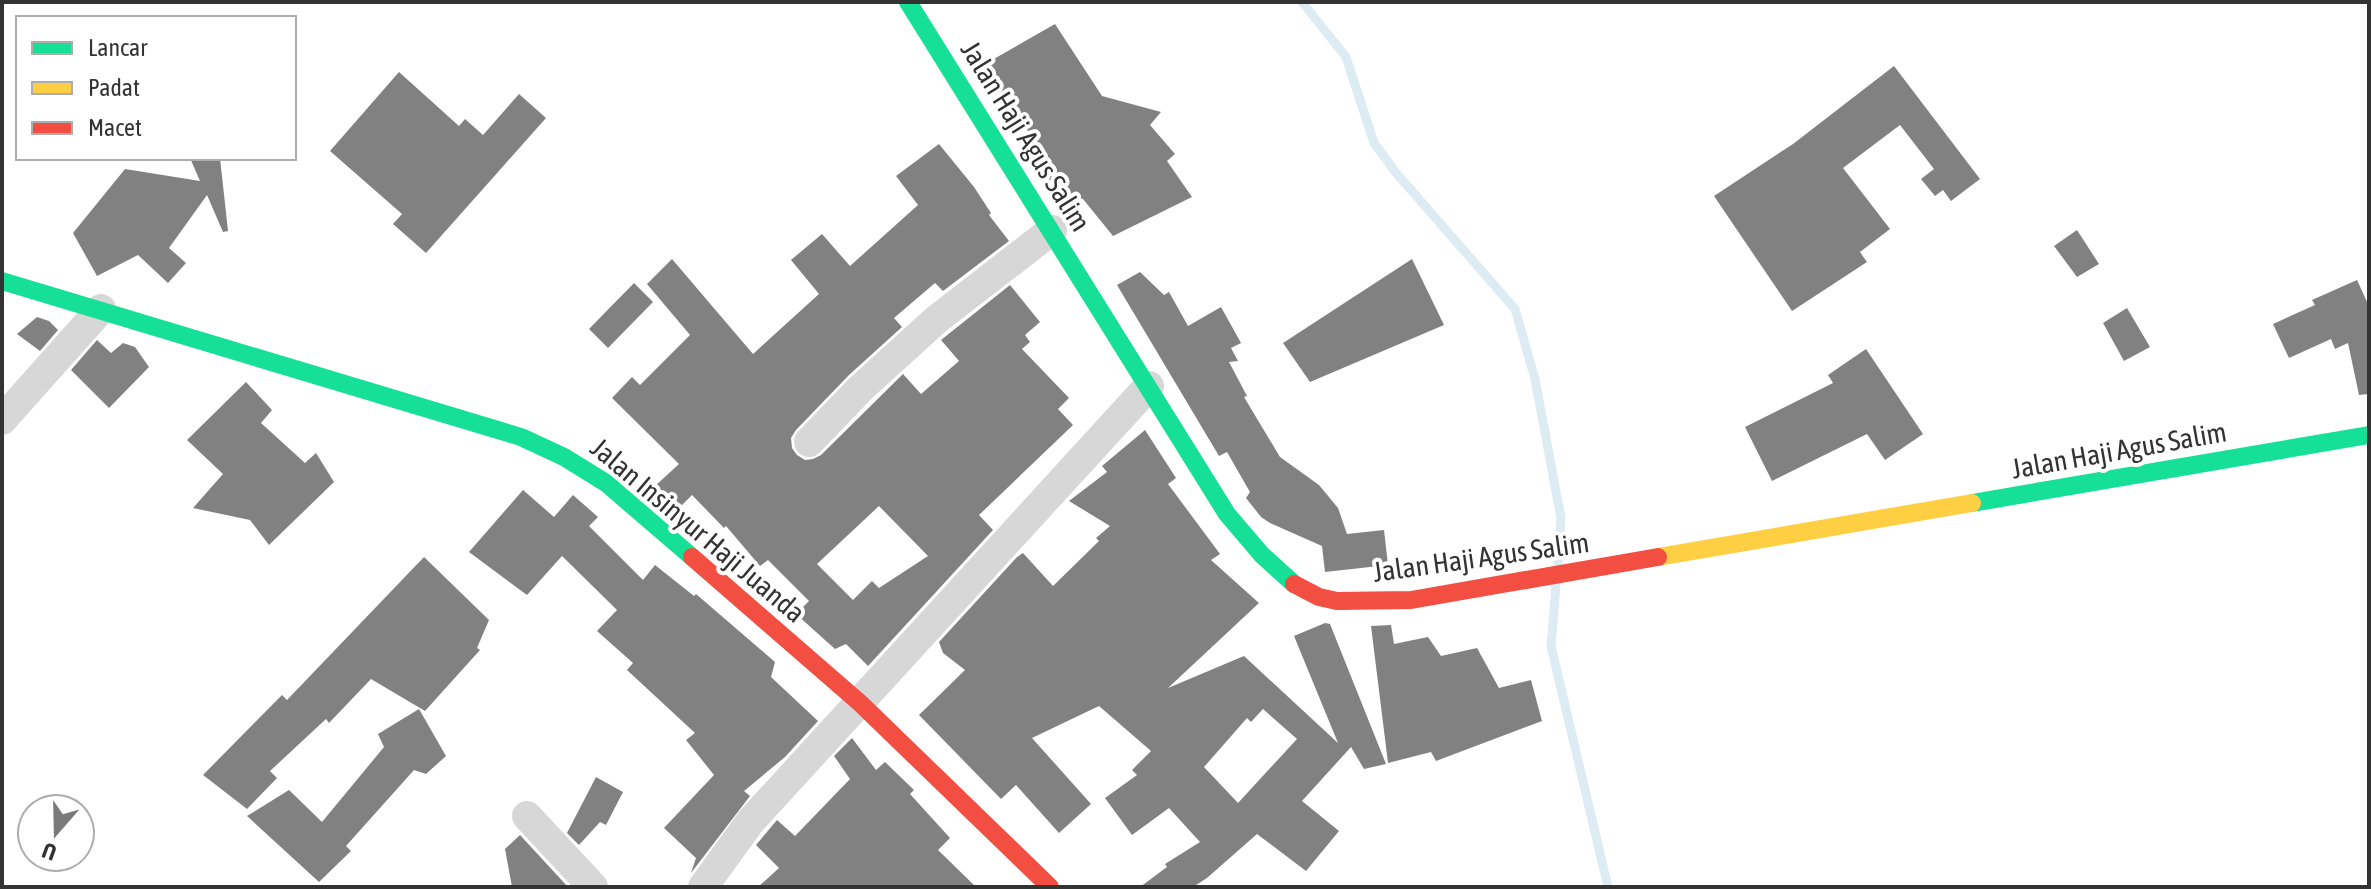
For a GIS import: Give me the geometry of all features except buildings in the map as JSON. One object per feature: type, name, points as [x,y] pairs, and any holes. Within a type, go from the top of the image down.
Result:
[{"type":"street","name":"Jalan Haji Agus Salim","points":[[908,2],[1227,514],[1272,566],[1309,593],[1336,601],[1411,600],[2369,435]]},
{"type":"street","points":[[809,442],[861,388],[936,320],[1052,230]]},
{"type":"street","name":"Jalan Insinyur Haji Juanda","points":[[2,281],[491,426],[561,454],[606,483],[860,703],[1050,887]]},
{"type":"street","points":[[2,420],[101,309]]},
{"type":"street","points":[[703,887],[750,822],[1149,386]]},
{"type":"street","points":[[527,816],[593,887]]},
{"type":"waterway","points":[[1302,2],[1346,57],[1374,143],[1397,174],[1515,309],[1535,379],[1561,518],[1558,563]]},
{"type":"waterway","points":[[1556,585],[1551,646],[1608,887]]},
{"type":"traffic: fast","points":[[908,2],[1227,514],[1262,555],[1294,584]]},
{"type":"traffic: fast","points":[[2,281],[521,437],[564,457],[606,483],[692,557]]},
{"type":"traffic: fast","points":[[1972,503],[2369,435]]},
{"type":"traffic: slow","points":[[1658,557],[1972,503]]},
{"type":"traffic: jam","points":[[692,557],[860,703],[1050,887]]},
{"type":"traffic: jam","points":[[1294,584],[1319,597],[1337,601],[1411,600],[1658,557]]}]
